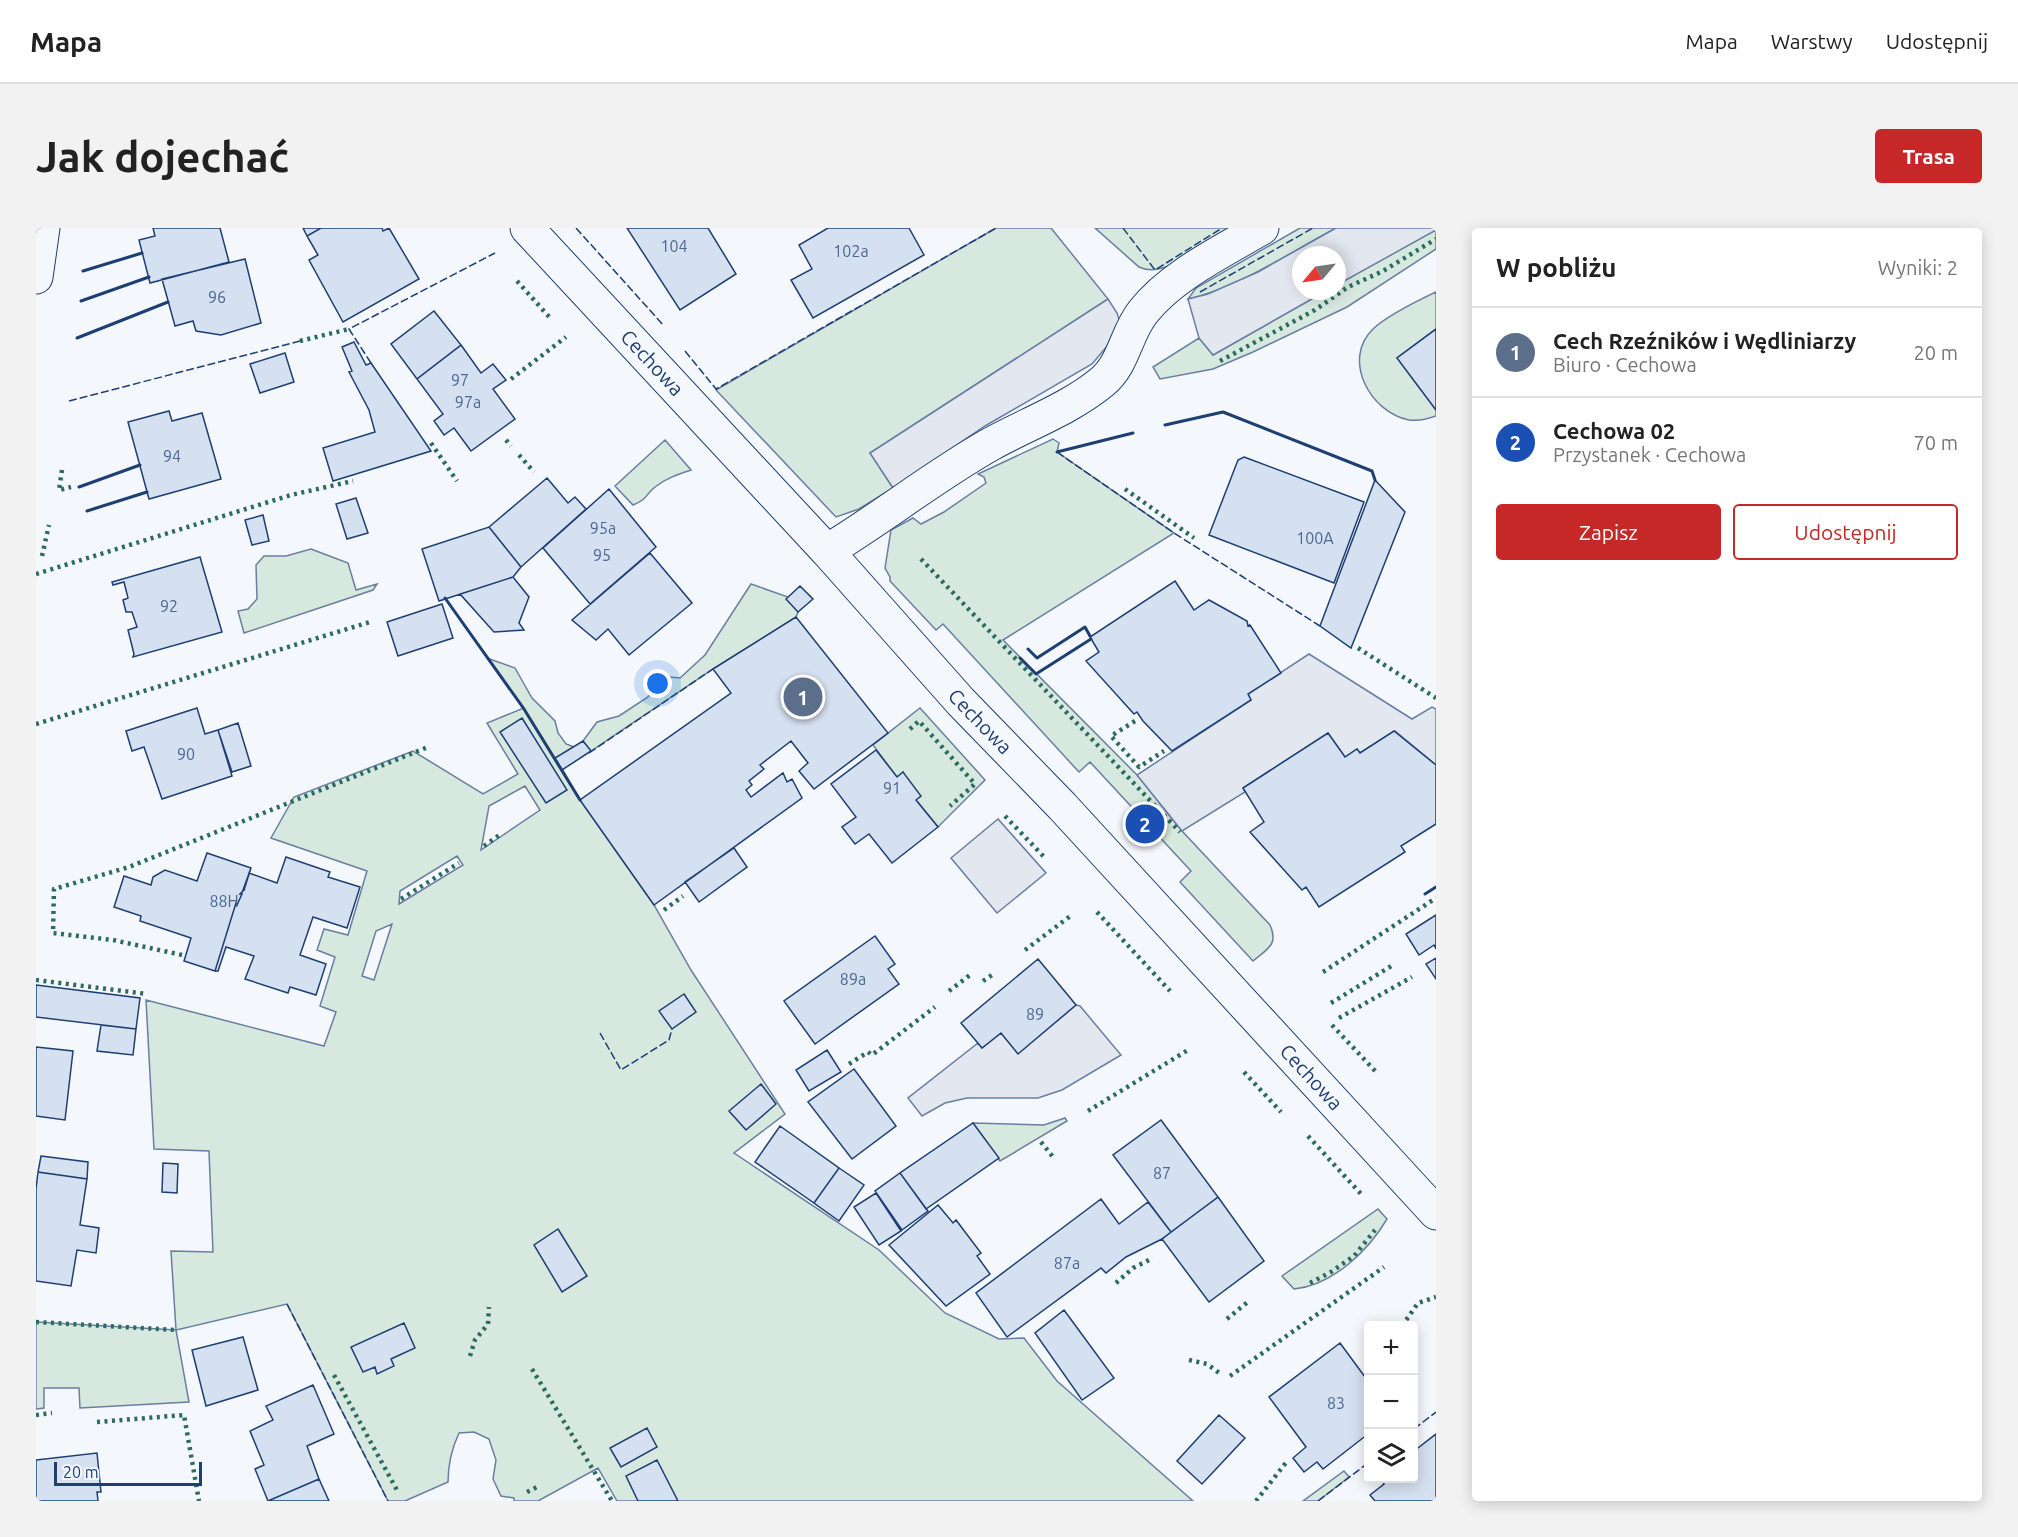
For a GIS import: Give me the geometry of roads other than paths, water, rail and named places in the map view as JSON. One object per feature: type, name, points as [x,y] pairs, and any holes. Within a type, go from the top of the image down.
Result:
[{"type":"street","points":[[36,277],[43,228]]},
{"type":"street","name":"Cechowa","points":[[527,228],[827,551],[961,702],[1062,806],[1436,1213]]},
{"type":"street","points":[[827,551],[990,444],[1076,400],[1104,381],[1119,360],[1142,313],[1161,293],[1192,270],[1262,228]]},
{"type":"place","name":"Cech Rzeźników i Wędliniarzy","points":[[803,697]]},
{"type":"place","name":"Cechowa 02","points":[[1145,824]]}]
